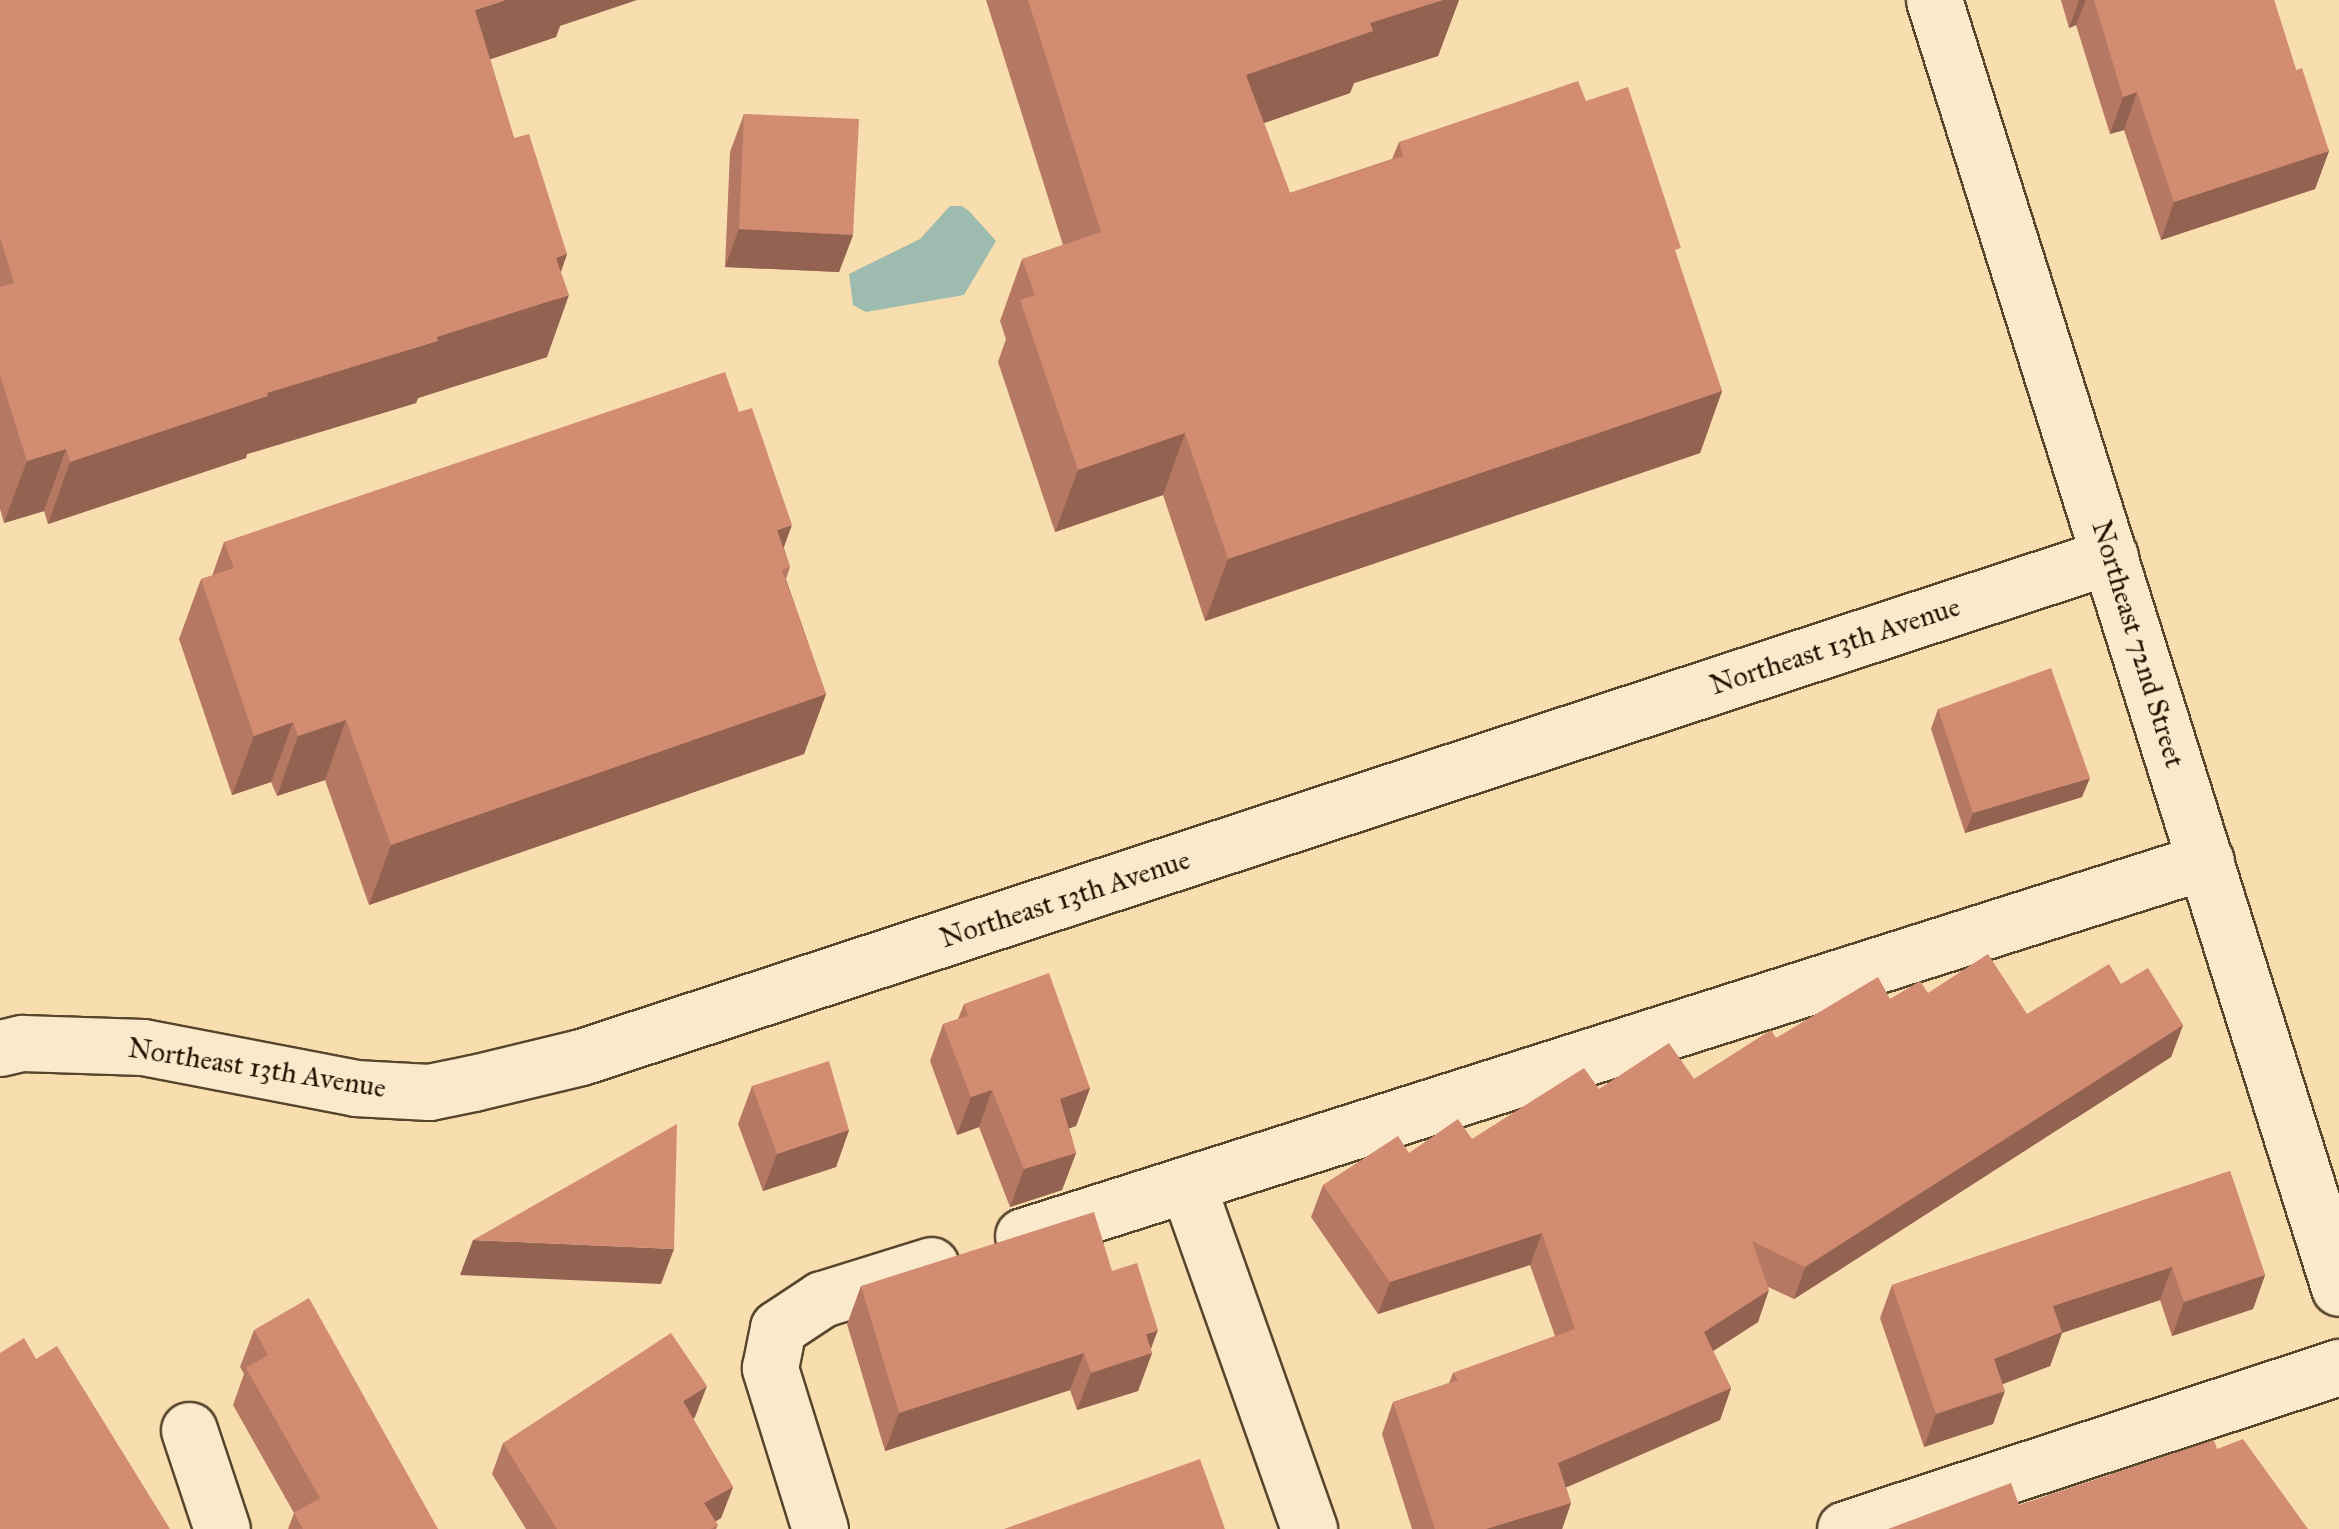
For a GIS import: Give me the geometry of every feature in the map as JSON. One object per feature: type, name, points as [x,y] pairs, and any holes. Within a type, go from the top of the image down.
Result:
[{"type":"street","name":"Northeast 72nd Street","points":[[1934,0],[2335,1262]]},
{"type":"street","name":"Northeast 13th Avenue","points":[[0,1048],[22,1043],[143,1047],[355,1088],[429,1092],[582,1058],[2110,556]]},
{"type":"street","points":[[820,1529],[770,1368],[778,1328],[822,1299],[2206,861]]},
{"type":"street","points":[[1187,1184],[1308,1529]]},
{"type":"street","points":[[1845,1529],[2339,1367]]},
{"type":"street","points":[[189,1430],[222,1529]]},
{"type":"shaded area","points":[[950,206],[962,206],[969,211],[996,241],[964,295],[866,312],[853,305],[849,274],[920,239]]},
{"type":"building","points":[[0,0],[505,0],[475,10],[514,138],[529,134],[567,254],[556,258],[569,295],[70,462],[66,449],[27,461],[0,375],[0,287],[14,283],[0,237]]},
{"type":"building","points":[[1028,0],[1443,0],[1370,23],[1373,31],[1246,75],[1290,193],[1403,156],[1399,142],[1578,81],[1586,101],[1628,87],[1681,248],[1675,250],[1722,391],[1228,559],[1185,433],[1078,470],[1020,300],[1035,295],[1022,259],[1101,232]]},
{"type":"building","points":[[2094,0],[2274,0],[2296,70],[2302,68],[2329,151],[2174,202],[2137,92],[2123,97]]},
{"type":"building","points":[[744,114],[859,119],[853,235],[739,229]]},
{"type":"building","points":[[725,372],[739,412],[752,408],[792,525],[777,530],[790,567],[782,570],[826,694],[391,845],[346,720],[298,736],[293,722],[254,736],[201,579],[234,568],[224,542]]},
{"type":"building","points":[[2051,668],[2090,778],[1973,813],[1938,709]]},
{"type":"building","points":[[1988,954],[2027,1014],[2109,964],[2121,984],[2148,968],[2183,1025],[1805,1267],[1752,1241],[1769,1290],[1704,1332],[1731,1388],[1558,1463],[1571,1503],[1486,1529],[1435,1529],[1393,1402],[1458,1380],[1453,1373],[1575,1329],[1542,1233],[1390,1282],[1323,1185],[1398,1136],[1409,1153],[1458,1119],[1472,1139],[1584,1068],[1599,1089],[1669,1043],[1694,1079],[1771,1030],[1776,1038],[1878,977],[1890,999],[1920,981],[1928,993]]},
{"type":"building","points":[[1049,973],[1090,1088],[1060,1099],[1076,1153],[1024,1169],[992,1090],[971,1097],[943,1024],[968,1016],[964,1004]]},
{"type":"building","points":[[829,1061],[849,1130],[777,1154],[752,1086]]},
{"type":"building","points":[[677,1124],[674,1249],[473,1240]]},
{"type":"building","points":[[2230,1171],[2265,1275],[2184,1302],[2172,1267],[2053,1306],[2062,1332],[1994,1359],[2005,1391],[1936,1414],[1892,1285]]},
{"type":"building","points":[[1094,1212],[1112,1271],[1137,1263],[1158,1330],[1146,1334],[1152,1353],[1091,1373],[1084,1353],[899,1413],[861,1286]]},
{"type":"building","points":[[309,1298],[438,1529],[303,1529],[294,1513],[320,1498],[246,1368],[268,1355],[254,1330]]},
{"type":"building","points":[[671,1333],[707,1386],[683,1401],[733,1487],[704,1503],[718,1525],[711,1529],[557,1529],[503,1443]]},
{"type":"building","points":[[24,1338],[36,1359],[57,1346],[170,1529],[0,1529],[0,1353]]},
{"type":"building","points":[[2243,1439],[2308,1529],[1888,1529],[2011,1483],[2019,1505],[2214,1440],[2217,1449]]},
{"type":"building","points":[[1200,1459],[1225,1529],[1004,1529]]}]
